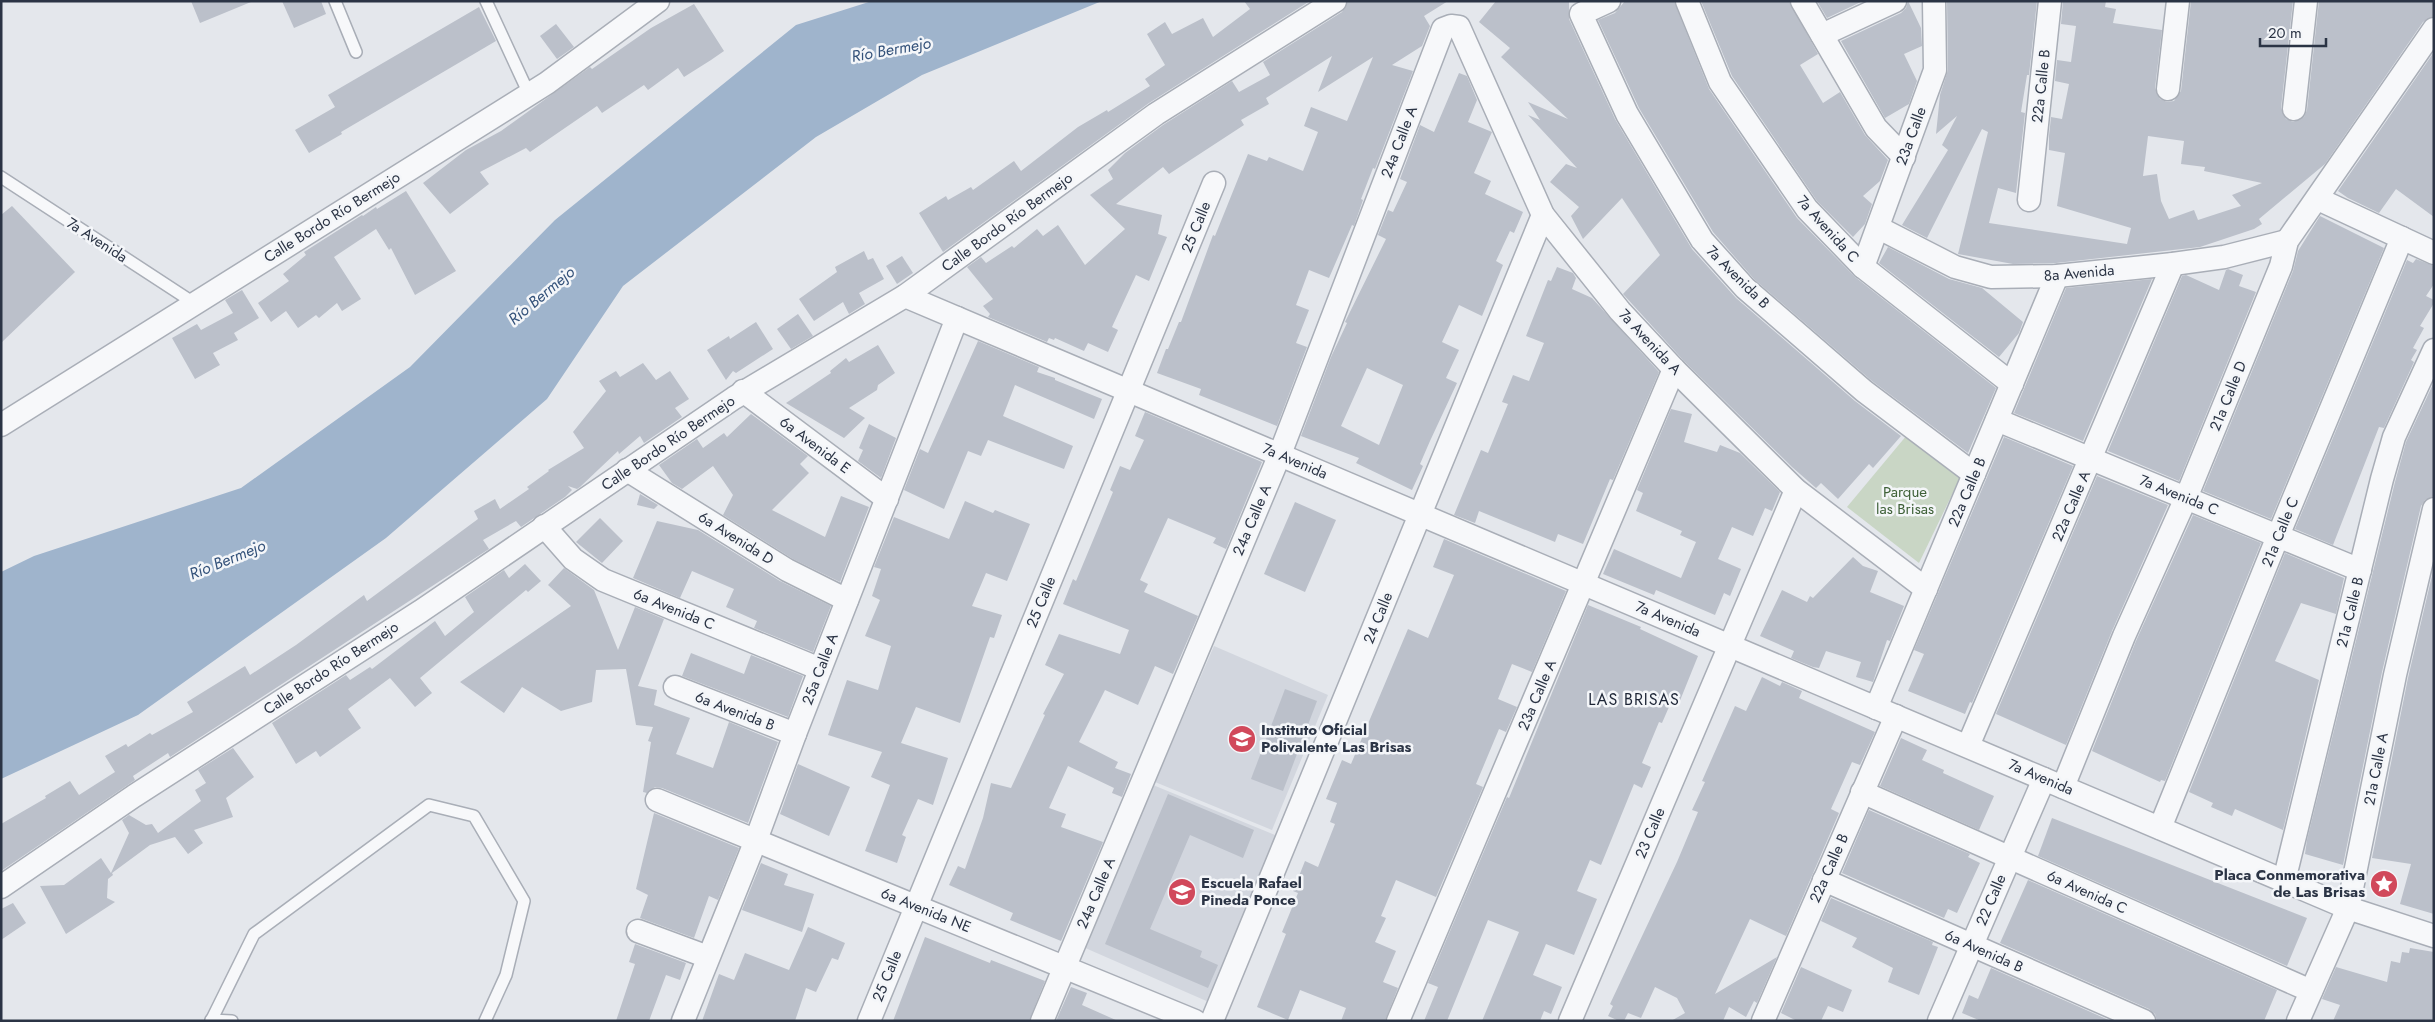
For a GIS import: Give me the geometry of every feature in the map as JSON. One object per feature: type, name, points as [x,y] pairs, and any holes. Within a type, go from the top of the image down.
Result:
[{"type":"street","name":"Calle Bordo Río Bermejo","points":[[1,425],[547,83],[658,1]]},
{"type":"street","name":"Calle Bordo Río Bermejo","points":[[1,886],[134,796],[421,611],[743,391],[905,296],[1156,114],[1335,1]]},
{"type":"street","name":"7a Avenida B","points":[[1609,1],[1581,14],[1626,114],[1702,240],[1745,288],[1857,384],[1974,474]]},
{"type":"street","name":"7a Avenida C","points":[[1687,1],[1720,82],[1806,209],[1863,267],[2012,384]]},
{"type":"street","points":[[1802,1],[1876,128],[1904,157]]},
{"type":"street","points":[[1822,35],[1895,1]]},
{"type":"street","name":"23a Calle","points":[[1863,267],[1879,228],[1935,70],[1934,1]]},
{"type":"street","name":"22a Calle B","points":[[2029,200],[2050,1]]},
{"type":"street","points":[[2168,89],[2178,1]]},
{"type":"street","points":[[2294,109],[2306,1]]},
{"type":"street","name":"7a Avenida A","points":[[1459,27],[1543,215],[1620,311],[1674,369],[1796,490],[1926,589]]},
{"type":"street","name":"24a Calle A","points":[[1042,1021],[1280,454],[1443,28],[1459,27]]},
{"type":"street","name":"21a Calle D","points":[[2053,783],[2124,636],[2186,498],[2281,266],[2287,241],[2318,199],[2434,29]]},
{"type":"street","name":"25 Calle","points":[[869,1021],[1214,183]]},
{"type":"street","points":[[2318,199],[2423,242]]},
{"type":"street","name":"24 Calle","points":[[1212,1021],[1543,215]]},
{"type":"street","name":"8a Avenida","points":[[1879,228],[1954,268],[1991,277],[2057,276],[2173,264],[2224,257],[2287,241]]},
{"type":"street","name":"21a Calle C","points":[[2160,828],[2278,536],[2423,242]]},
{"type":"street","name":"22a Calle A","points":[[1968,746],[2173,264]]},
{"type":"street","name":"22a Calle B","points":[[1763,1021],[1862,792],[1926,589],[2057,276]]},
{"type":"street","name":"7a Avenida","points":[[905,296],[2348,908],[2434,936]]},
{"type":"street","name":"25a Calle A","points":[[683,1021],[756,840],[820,669],[957,318]]},
{"type":"street","name":"21a Calle B","points":[[2284,881],[2382,479],[2394,437],[2434,350]]},
{"type":"street","name":"23a Calle A","points":[[1398,1021],[1674,369]]},
{"type":"street","name":"6a Avenida E","points":[[743,391],[887,499]]},
{"type":"street","name":"7a Avenida C","points":[[1997,420],[2360,570]]},
{"type":"street","name":"6a Avenida D","points":[[627,470],[787,570],[847,600]]},
{"type":"street","name":"23 Calle","points":[[1570,1021],[1796,490]]},
{"type":"street","name":"21a Calle A","points":[[2298,1021],[2348,908],[2395,675],[2434,510]]},
{"type":"street","name":"6a Avenida C","points":[[544,526],[573,559],[603,580],[820,669]]},
{"type":"street","name":"6a Avenida B","points":[[674,687],[795,734]]},
{"type":"street","name":"22 Calle","points":[[1939,1021],[2009,857],[2053,783]]},
{"type":"street","name":"6a Avenida C","points":[[1862,792],[2311,991]]},
{"type":"street","name":"6a Avenida NE","points":[[657,800],[1194,1021]]},
{"type":"street","name":"6a Avenida B","points":[[1824,880],[2144,1021]]},
{"type":"street","points":[[638,930],[708,957]]},
{"type":"lane","points":[[335,1],[356,52]]},
{"type":"lane","points":[[486,1],[528,94]]},
{"type":"lane","name":"7a Avenida","points":[[1,177],[194,303]]},
{"type":"lane","points":[[232,1021],[211,1020],[254,934],[429,806],[474,816],[524,901],[506,975],[485,1021]]},
{"type":"shaded area","name":"Instituto Oficial Polivalente Las Brisas","points":[[1214,646],[1328,695],[1272,830],[1155,782]]},
{"type":"shaded area","name":"Escuela Rafael Pineda Ponce","points":[[1153,785],[1280,837],[1211,1003],[1083,947]]},
{"type":"green space","name":"Parque las Brisas","points":[[1907,435],[1961,476],[1919,563],[1847,507]]},
{"type":"water","name":"Río Bermejo","points":[[872,1],[1102,1],[922,75],[816,137],[623,286],[547,399],[386,538],[138,715],[1,779],[1,572],[34,556],[241,488],[410,367],[555,220],[796,25]]},
{"type":"building","points":[[191,1],[251,1],[251,2],[200,23]]},
{"type":"building","points":[[282,1],[321,1],[326,14],[294,28]]},
{"type":"building","points":[[1244,1],[1310,1],[1149,103],[943,252],[919,213],[946,196],[948,200],[971,187],[973,190],[1014,161],[1021,171],[1078,127],[1107,110],[1108,112],[1150,86],[1145,79],[1165,65],[1147,34],[1165,22],[1172,34],[1203,18],[1213,37],[1250,9]]},
{"type":"building","points":[[1348,1],[1448,1],[1424,16],[1430,26],[1422,46],[1392,65],[1413,71],[1375,169],[1373,168],[1361,199],[1363,200],[1354,226],[1352,225],[1329,278],[1309,270],[1296,305],[1309,310],[1296,343],[1307,347],[1277,426],[1199,395],[1201,389],[1157,373],[1166,349],[1168,349],[1179,322],[1181,322],[1213,235],[1215,236],[1248,154],[1267,161],[1269,157],[1303,171],[1318,132],[1304,126],[1311,107],[1347,121],[1373,57],[1318,92],[1332,56],[1266,98],[1269,104],[1241,120],[1244,125],[1169,174],[1163,167],[1116,204],[1162,215],[1158,234],[1167,237],[1149,281],[1136,275],[1112,327],[1118,330],[1108,352],[1088,343],[1084,351],[1055,338],[1054,340],[1049,338],[1047,342],[988,317],[990,314],[983,306],[993,299],[967,267],[981,257],[986,263],[1012,246],[1014,248],[1037,229],[1043,236],[1058,225],[1085,265],[1125,229],[1090,195],[1113,179],[1108,170],[1125,153],[1163,125],[1232,81],[1239,92],[1270,75],[1263,62],[1342,12]]},
{"type":"building","points":[[1496,1],[1569,1],[1569,19],[1615,119],[1692,249],[1736,298],[1855,401],[1901,436],[1873,468],[1869,464],[1838,499],[1821,483],[1816,488],[1792,467],[1683,360],[1623,294],[1660,255],[1622,198],[1583,239],[1571,216],[1579,207],[1550,182],[1566,164],[1577,168],[1528,115],[1540,120],[1528,102],[1568,119],[1501,57],[1510,48],[1479,22]]},
{"type":"building","points":[[1625,1],[1674,1],[1709,89],[1797,218],[1855,277],[1996,388],[1968,453],[1872,381],[1754,279],[1713,232],[1639,108],[1598,20],[1615,13]]},
{"type":"building","points":[[1701,1],[1789,1],[1818,54],[1800,65],[1823,103],[1840,92],[1865,135],[1888,160],[1880,181],[1863,196],[1872,204],[1865,224],[1853,237],[1817,201],[1732,76]]},
{"type":"building","points":[[1817,1],[1863,1],[1827,18]]},
{"type":"building","points":[[1908,1],[1921,28],[1922,46],[1904,54],[1917,81],[1909,104],[1885,118],[1841,41],[1901,13],[1906,8]]},
{"type":"building","points":[[1947,1],[2037,1],[2029,75],[2027,75],[2021,112],[2025,113],[2016,193],[1998,188],[1989,223],[2127,244],[2131,228],[2057,206],[2065,153],[2049,150],[2049,136],[2051,117],[2062,119],[2069,84],[2055,81],[2057,60],[2071,62],[2076,26],[2061,24],[2063,1],[2106,1],[2105,7],[2116,9],[2113,23],[2162,30],[2155,88],[2160,99],[2167,102],[2174,101],[2181,91],[2191,1],[2293,1],[2281,108],[2286,119],[2293,122],[2304,117],[2307,110],[2319,1],[2434,1],[2434,16],[2423,22],[2325,164],[2259,219],[2262,224],[2254,229],[2200,247],[2056,263],[2013,264],[1958,254],[1988,132],[1982,129],[1927,238],[1902,225],[1948,150],[1942,145],[1957,116],[1936,134],[1940,95],[1948,70]],"holes":[[[2148,136],[2184,141],[2181,164],[2205,167],[2204,171],[2262,183],[2232,195],[2241,206],[2198,220],[2194,210],[2169,219],[2161,201],[2157,174],[2143,176]]]},
{"type":"building","points":[[694,4],[724,51],[711,60],[684,77],[678,68],[648,90],[644,85],[602,113],[597,106],[530,152],[526,148],[480,172],[489,184],[450,214],[423,183],[466,150],[501,131],[590,67],[592,69],[651,28]]},
{"type":"building","points":[[479,7],[496,41],[341,132],[342,134],[309,153],[295,130],[335,107],[328,95]]},
{"type":"building","points":[[556,24],[574,47],[557,59],[540,36]]},
{"type":"building","points":[[2434,52],[2434,217],[2396,189],[2379,213],[2338,191]]},
{"type":"building","points":[[1459,73],[1467,76],[1477,100],[1468,122],[1492,132],[1474,173],[1491,181],[1485,194],[1523,212],[1514,233],[1510,231],[1496,261],[1503,265],[1482,316],[1459,305],[1442,342],[1459,350],[1446,378],[1457,383],[1420,464],[1423,466],[1412,490],[1356,463],[1359,458],[1301,436],[1331,357],[1347,323],[1345,322],[1386,239],[1378,235],[1388,210],[1393,212],[1407,182],[1400,179],[1420,125],[1434,132]],"holes":[[[1367,368],[1403,385],[1379,445],[1341,426]]]},
{"type":"building","points":[[406,191],[456,271],[415,295],[391,248],[389,250],[376,229],[334,257],[361,299],[342,311],[337,303],[319,318],[316,315],[298,328],[286,311],[271,322],[258,303],[289,281],[283,274],[306,255],[304,252],[362,215],[376,207],[377,209]]},
{"type":"building","points":[[12,206],[75,272],[1,343],[1,215]]},
{"type":"building","points":[[2320,216],[2384,248],[2271,519],[2203,491],[2293,271],[2298,251]]},
{"type":"building","points":[[1888,247],[1949,279],[1982,288],[2023,322],[2019,333],[1999,357],[1879,263]]},
{"type":"building","points":[[864,251],[868,260],[873,258],[884,279],[859,293],[865,304],[849,314],[843,302],[814,321],[799,299],[837,272],[835,267]]},
{"type":"building","points":[[902,256],[913,273],[897,284],[886,266]]},
{"type":"building","points":[[2416,259],[2434,266],[2434,284],[2426,296],[2434,300],[2434,303],[2420,326],[2424,328],[2413,348],[2417,350],[2411,360],[2414,362],[2384,428],[2379,427],[2333,545],[2295,529],[2407,260],[2413,263]]},
{"type":"building","points":[[1557,267],[1573,273],[1576,278],[1572,289],[1592,298],[1659,372],[1613,480],[1610,479],[1583,544],[1558,534],[1555,542],[1479,511],[1475,523],[1454,515],[1481,450],[1488,453],[1508,404],[1502,402],[1513,375],[1529,381],[1544,343],[1526,336],[1548,280],[1551,281]]},
{"type":"building","points":[[2228,269],[2243,275],[2239,286],[2256,292],[2179,481],[2108,451],[2182,276],[2186,275],[2219,290]]},
{"type":"building","points":[[2152,279],[2083,441],[2014,413],[2066,288]]},
{"type":"building","points":[[242,290],[259,318],[234,333],[238,340],[213,353],[220,365],[195,379],[172,338],[197,324],[201,330],[233,313],[225,300]]},
{"type":"building","points":[[798,314],[813,336],[791,349],[777,329]]},
{"type":"building","points":[[756,322],[773,349],[736,373],[733,371],[726,380],[707,350],[729,336],[730,339]]},
{"type":"building","points":[[978,341],[1039,367],[1037,372],[1102,399],[1094,419],[1015,385],[1003,416],[1073,446],[1064,469],[988,440],[981,456],[968,451],[944,509],[904,490],[920,449],[928,453]]},
{"type":"building","points":[[878,345],[895,373],[878,385],[877,390],[849,408],[865,418],[844,438],[786,403],[831,373],[830,371],[846,358],[849,362]]},
{"type":"building","points":[[643,363],[656,380],[670,371],[689,399],[675,408],[682,417],[644,443],[640,436],[619,454],[618,451],[580,487],[577,489],[568,486],[572,490],[565,497],[521,527],[516,521],[483,540],[489,549],[170,757],[168,753],[133,776],[135,780],[1,871],[1,824],[46,798],[45,796],[70,781],[79,795],[115,772],[105,756],[126,744],[128,747],[150,733],[152,735],[193,712],[187,702],[245,666],[250,675],[296,645],[364,595],[367,601],[478,519],[474,511],[495,499],[500,509],[529,489],[527,487],[548,470],[584,448],[573,432],[606,391],[599,381],[616,371],[620,377]]},
{"type":"building","points":[[2434,382],[2434,496],[2425,500],[2421,506],[2382,672],[2343,865],[2305,854],[2307,840],[2406,442]]},
{"type":"building","points":[[1671,409],[1692,414],[1684,442],[1717,452],[1720,445],[1740,453],[1780,492],[1772,511],[1765,508],[1753,536],[1732,527],[1718,559],[1741,569],[1730,596],[1724,593],[1715,615],[1656,590],[1654,595],[1603,574],[1614,549],[1681,578],[1696,542],[1680,535],[1682,531],[1636,511],[1643,493],[1637,490]]},
{"type":"building","points":[[1145,412],[1262,462],[1226,549],[1213,543],[1216,538],[1168,518],[1140,580],[1148,584],[1144,592],[1198,616],[1173,674],[1155,666],[1138,705],[1105,690],[1079,742],[1118,762],[1115,768],[1131,774],[1122,797],[1112,793],[1114,788],[1068,766],[1049,808],[1066,814],[1061,827],[1103,842],[1061,941],[1010,920],[1013,913],[949,885],[958,866],[965,869],[983,818],[991,783],[1011,788],[1045,715],[1043,714],[1064,674],[1045,665],[1059,634],[1120,654],[1129,630],[1063,604],[1073,579],[1076,581],[1113,492],[1110,490],[1120,466],[1130,470],[1144,440],[1135,436]]},
{"type":"building","points":[[751,414],[808,456],[800,464],[809,473],[772,510],[825,537],[841,496],[869,507],[840,582],[793,559],[723,515],[733,495],[713,466],[682,489],[672,483],[659,465],[697,439],[703,448],[724,433],[727,437]]},
{"type":"building","points":[[869,424],[896,438],[881,478],[858,461],[863,450],[859,448]]},
{"type":"building","points":[[2004,437],[2073,466],[1972,703],[1970,702],[1965,714],[1908,691],[1924,654],[1914,650]]},
{"type":"building","points":[[2097,476],[2168,505],[2112,631],[2066,745],[1996,714]]},
{"type":"building","points":[[640,494],[658,505],[654,509],[637,505]]},
{"type":"building","points":[[965,501],[993,513],[995,510],[1030,524],[1007,581],[986,573],[972,606],[1002,615],[994,638],[990,637],[960,723],[916,707],[901,743],[948,758],[933,805],[918,799],[902,835],[906,837],[897,863],[865,851],[890,785],[871,777],[882,752],[828,735],[847,680],[878,690],[891,646],[865,636],[880,600],[872,596],[881,569],[874,567],[894,517],[949,539]]},
{"type":"building","points":[[1295,502],[1336,520],[1305,592],[1264,574]]},
{"type":"building","points":[[2193,515],[2261,543],[2165,781],[2161,780],[2160,782],[2092,751],[2136,641]]},
{"type":"building","points":[[600,518],[623,541],[602,563],[576,542]]},
{"type":"building","points":[[657,521],[698,530],[780,581],[831,606],[813,652],[754,628],[757,621],[726,607],[734,589],[692,571],[680,598],[633,578]]},
{"type":"building","points":[[1444,539],[1566,591],[1532,672],[1512,664],[1498,699],[1517,707],[1506,732],[1499,729],[1476,784],[1483,787],[1436,897],[1396,880],[1381,916],[1386,918],[1375,942],[1396,951],[1383,982],[1398,988],[1385,1021],[1341,1021],[1346,1008],[1300,990],[1288,1020],[1257,1007],[1286,934],[1282,932],[1298,893],[1293,891],[1305,861],[1318,867],[1335,824],[1330,822],[1337,803],[1326,799],[1342,760],[1351,764],[1408,629],[1428,638],[1454,575],[1433,567]]},
{"type":"building","points":[[2285,553],[2344,578],[2336,614],[2301,603],[2275,661],[2319,680],[2283,830],[2235,809],[2232,816],[2211,807],[2213,803],[2189,792]]},
{"type":"building","points":[[1853,557],[1863,566],[1878,571],[1870,592],[1904,606],[1890,641],[1887,640],[1873,682],[1856,677],[1861,662],[1826,651],[1819,668],[1813,667],[1791,658],[1794,651],[1760,636],[1782,590],[1807,602],[1810,596],[1813,598]]},
{"type":"building","points":[[525,564],[541,581],[528,592],[526,590],[420,678],[432,693],[415,707],[390,678],[348,709],[361,728],[320,757],[316,751],[296,764],[272,723],[346,675],[350,680],[370,667],[372,669],[435,621],[445,636],[474,612],[465,597],[504,570],[509,578]]},
{"type":"building","points":[[2434,567],[2434,914],[2400,904],[2411,864],[2372,858],[2408,678]]},
{"type":"building","points":[[564,568],[594,590],[618,650],[635,607],[664,619],[638,686],[657,690],[654,705],[690,718],[676,754],[713,768],[729,722],[778,742],[748,823],[662,788],[655,787],[647,793],[643,792],[651,742],[648,741],[653,727],[636,725],[626,669],[596,670],[592,702],[561,711],[522,687],[504,713],[460,682],[571,606],[548,585]]},
{"type":"building","points":[[1588,605],[1641,627],[1640,629],[1698,656],[1679,703],[1672,700],[1662,723],[1659,722],[1642,763],[1651,767],[1642,788],[1634,784],[1601,865],[1590,860],[1577,891],[1597,899],[1574,955],[1546,944],[1533,975],[1562,987],[1551,1014],[1544,1011],[1540,1021],[1482,1021],[1519,932],[1488,920],[1447,1021],[1424,1021],[1438,987],[1428,983],[1507,797],[1509,798]]},
{"type":"building","points":[[691,653],[744,674],[751,655],[803,676],[788,717],[682,676]]},
{"type":"building","points":[[1762,677],[1780,686],[1782,682],[1802,691],[1799,698],[1875,732],[1860,765],[1852,762],[1831,809],[1839,813],[1786,936],[1750,919],[1715,994],[1777,957],[1757,1003],[1754,1001],[1746,1017],[1729,1007],[1723,1021],[1671,1021],[1685,1013],[1677,998],[1655,987],[1641,1018],[1628,1013],[1624,1021],[1619,1021],[1608,1016],[1613,1006],[1610,1004],[1677,862],[1698,812],[1692,810],[1705,782],[1702,781],[1735,706],[1746,711]]},
{"type":"building","points":[[1285,689],[1317,701],[1283,791],[1251,779]]},
{"type":"building","points":[[1901,738],[1927,750],[1922,760],[1944,770],[1943,773],[1994,796],[1979,830],[1880,786]]},
{"type":"building","points":[[233,748],[254,777],[226,798],[233,817],[194,830],[203,843],[188,854],[175,837],[150,845],[112,873],[113,875],[108,879],[107,898],[115,902],[66,934],[40,886],[64,885],[101,858],[111,873],[129,833],[122,820],[129,815],[146,825],[152,824],[158,833],[201,801],[195,790],[206,783],[198,770]]},
{"type":"building","points":[[798,764],[850,787],[829,836],[780,814]]},
{"type":"building","name":"Escuela Rafael Pineda Ponce","points":[[1168,794],[1254,830],[1243,858],[1190,835],[1150,929],[1202,951],[1200,957],[1218,965],[1208,988],[1105,944]]},
{"type":"building","points":[[1869,810],[1970,854],[1968,857],[1980,863],[1957,913],[1948,909],[1944,918],[1842,873]]},
{"type":"building","points":[[654,813],[739,848],[718,900],[709,896],[694,938],[640,918],[648,895],[636,889]]},
{"type":"building","points":[[2052,818],[2307,918],[2287,966],[2038,856]]},
{"type":"building","points":[[761,863],[788,874],[784,885],[814,894],[802,932],[742,910]]},
{"type":"building","points":[[2028,880],[2277,990],[2264,1021],[2157,1021],[2155,1014],[2149,1009],[2000,943]]},
{"type":"building","points":[[1831,898],[1933,942],[1932,945],[1938,947],[1919,995],[1888,982],[1893,968],[1852,947],[1857,938],[1821,921]]},
{"type":"building","points":[[13,903],[26,923],[1,940],[1,909]]},
{"type":"building","points":[[808,927],[845,943],[838,960],[832,958],[816,992],[806,988],[795,1021],[702,1021],[719,974],[734,980],[745,953],[789,970]]},
{"type":"building","points":[[925,937],[990,963],[991,960],[1045,981],[1029,1021],[893,1021]]},
{"type":"building","points":[[635,944],[686,963],[680,980],[666,975],[649,1021],[616,1021],[635,964],[629,962]]},
{"type":"building","points":[[2410,948],[2434,952],[2434,1021],[2333,1021],[2340,1005],[2322,999],[2336,967],[2387,982],[2391,961],[2400,963],[2402,952],[2409,953]]},
{"type":"building","points":[[1801,967],[1852,990],[1843,1012],[1828,1006],[1821,1021],[1797,1021],[1781,1013]]},
{"type":"building","points":[[1991,968],[2111,1021],[1981,1021],[1962,1013],[1969,995],[1978,999]]},
{"type":"building","points":[[1071,987],[1087,993],[1082,1005],[1118,1021],[1056,1021]]},
{"type":"place","name":"Instituto Oficial Polivalente Las Brisas","points":[[1242,739]]},
{"type":"place","name":"Placa Conmemorativa de Las Brisas","points":[[2384,884]]},
{"type":"place","name":"Escuela Rafael Pineda Ponce","points":[[1182,892]]},
{"type":"district","name":"LAS BRISAS","points":[[1634,699]]}]
